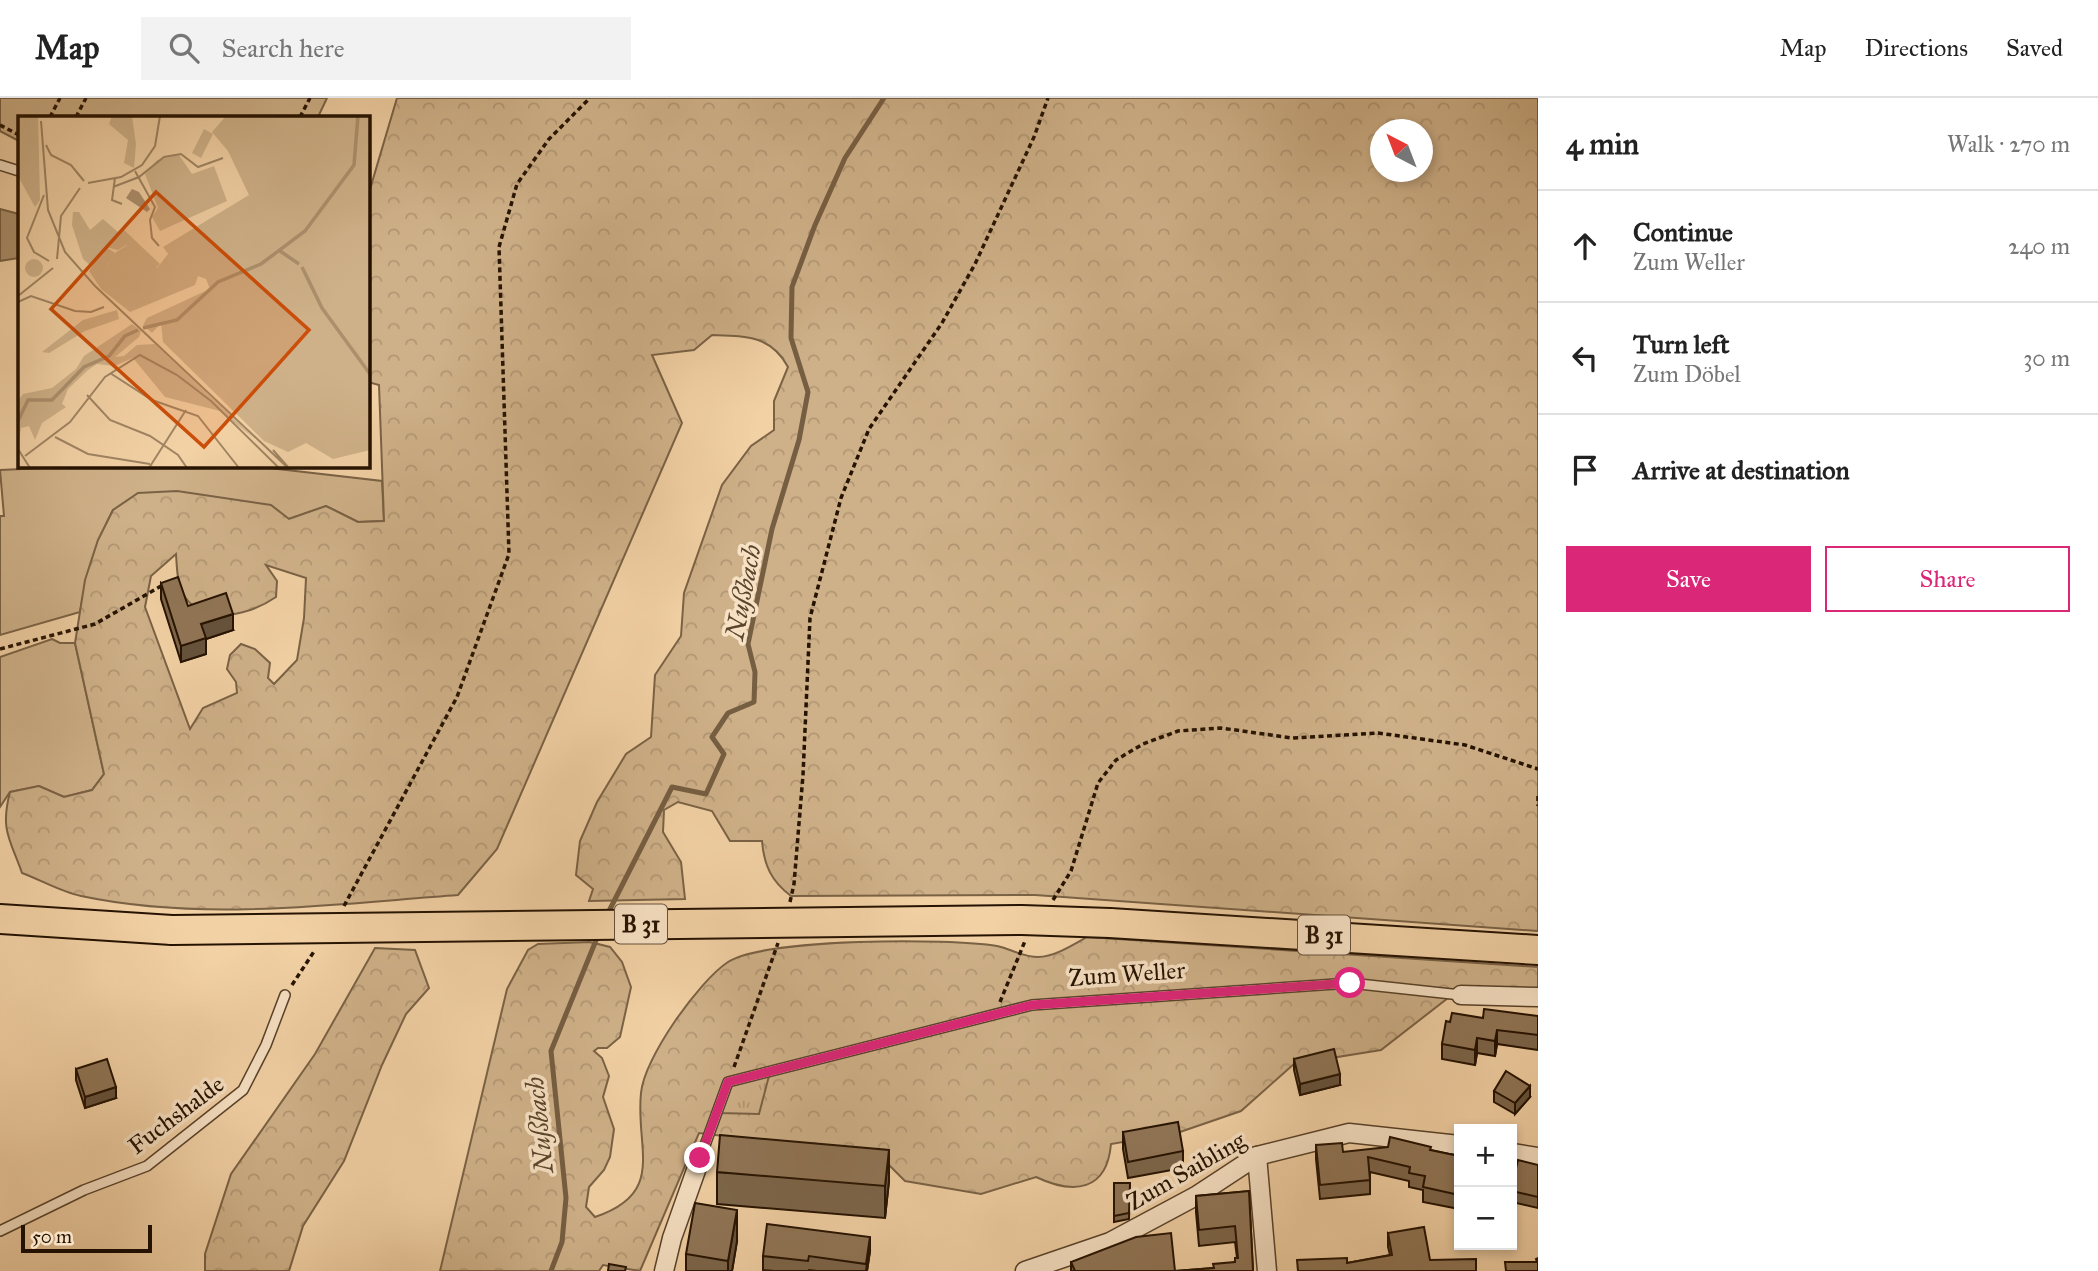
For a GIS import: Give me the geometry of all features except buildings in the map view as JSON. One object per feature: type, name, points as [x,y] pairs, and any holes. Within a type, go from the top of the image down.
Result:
[{"type":"main road","name":"B 31","points":[[0,919],[172,930],[994,920],[1110,923],[1538,950]]},
{"type":"street","name":"Zum Weller","points":[[1461,995],[1538,998]]},
{"type":"street","name":"Zum Saibling","points":[[1025,1271],[1110,1242],[1196,1196],[1257,1156],[1349,1133],[1454,1144]]},
{"type":"street","points":[[1517,1154],[1538,1157]]},
{"type":"street","points":[[1257,1156],[1267,1271]]},
{"type":"street","points":[[664,1271],[672,1238],[700,1158]]},
{"type":"lane","points":[[0,165],[18,172]]},
{"type":"lane","name":"Zum Weller","points":[[728,1082],[1032,1005],[1350,983],[1461,995]]},
{"type":"lane","name":"Fuchshalde","points":[[0,1231],[84,1190],[146,1167],[243,1090],[267,1045],[285,996]]},
{"type":"lane","points":[[700,1158],[728,1082]]},
{"type":"path","points":[[51,116],[60,98]]},
{"type":"path","points":[[77,116],[86,98]]},
{"type":"path","points":[[301,116],[310,98]]},
{"type":"path","points":[[358,885],[457,697],[509,554],[499,247],[517,184],[549,139],[590,98]]},
{"type":"path","points":[[788,907],[794,884],[803,775],[810,618],[841,498],[869,429],[942,323],[975,264],[1034,137],[1048,98]]},
{"type":"path","points":[[0,125],[18,134]]},
{"type":"path","points":[[0,649],[95,624],[161,586]]},
{"type":"path","points":[[1072,871],[1098,783],[1116,760],[1143,744],[1178,731],[1222,728],[1292,738],[1390,735],[1465,745],[1538,769]]},
{"type":"path","points":[[1538,796],[1538,806]]},
{"type":"path","points":[[728,1082],[746,1041],[778,942]]},
{"type":"path","points":[[997,1014],[1021,948]]},
{"type":"green space","points":[[0,98],[327,98],[318,116],[18,116],[18,140],[0,131]]},
{"type":"green space","points":[[397,98],[1538,98],[1538,931],[1035,895],[791,896],[770,872],[762,841],[730,841],[712,811],[678,802],[664,810],[663,832],[681,862],[685,899],[589,901],[593,889],[576,875],[580,841],[597,802],[626,754],[651,737],[655,675],[681,636],[684,593],[722,485],[751,446],[774,430],[774,401],[788,367],[781,356],[765,343],[746,337],[724,335],[712,335],[694,350],[652,355],[682,423],[497,849],[458,895],[269,909],[174,908],[81,896],[22,873],[6,825],[10,792],[39,786],[64,797],[92,790],[104,774],[75,643],[85,580],[98,540],[113,510],[138,493],[177,491],[271,505],[289,519],[326,506],[358,522],[384,521],[379,385],[369,382],[369,193]],"holes":[[[176,554],[182,593],[194,606],[216,615],[229,615],[254,608],[276,597],[277,581],[266,565],[306,578],[304,618],[297,660],[274,684],[268,678],[270,663],[255,649],[241,644],[230,655],[227,669],[236,682],[237,693],[203,708],[190,729],[145,607],[151,576]]]},
{"type":"green space","points":[[66,467],[261,467],[382,481],[384,521],[358,522],[326,506],[289,519],[113,510],[92,560],[80,612],[0,635],[0,516],[4,516],[0,470]]},
{"type":"green space","points":[[52,639],[60,643],[75,643],[104,774],[92,790],[64,797],[39,786],[10,792],[0,807],[0,657]]},
{"type":"green space","points":[[1087,937],[1538,967],[1538,1003],[1448,998],[1381,1050],[1294,1064],[1241,1111],[1180,1132],[1111,1144],[1103,1172],[1096,1180],[1075,1187],[1050,1183],[1036,1177],[981,1194],[905,1181],[879,1155],[699,1133],[640,1271],[603,1265],[599,1271],[440,1271],[507,989],[528,950],[538,944],[590,942],[610,947],[622,962],[631,987],[620,1037],[607,1048],[594,1051],[602,1058],[609,1076],[603,1097],[614,1129],[610,1157],[604,1170],[589,1187],[586,1207],[595,1217],[617,1207],[632,1195],[640,1182],[643,1150],[640,1113],[644,1078],[675,1021],[703,986],[728,962],[748,954],[779,948],[901,941],[973,943],[997,946],[1038,957],[1057,953]]},
{"type":"green space","points":[[375,948],[415,950],[429,988],[406,1014],[382,1065],[344,1161],[303,1226],[289,1271],[205,1271],[205,1254],[231,1174],[315,1054]]},
{"type":"green space","points":[[769,1076],[759,1114],[719,1113],[731,1084]]},
{"type":"shaded area","points":[[0,209],[18,214],[18,258],[0,261]]},
{"type":"waterway","name":"Nußbach","points":[[607,915],[672,787],[706,794],[724,754],[712,737],[728,713],[754,702],[755,672],[748,644],[772,529],[799,440],[808,392],[791,338],[792,287],[815,225],[845,158],[884,98]]},
{"type":"waterway","name":"Nußbach","points":[[551,1271],[562,1242],[566,1198],[551,1051],[599,933]]},
{"type":"route","points":[[700,1158],[728,1082],[1032,1005],[1350,983]]}]
